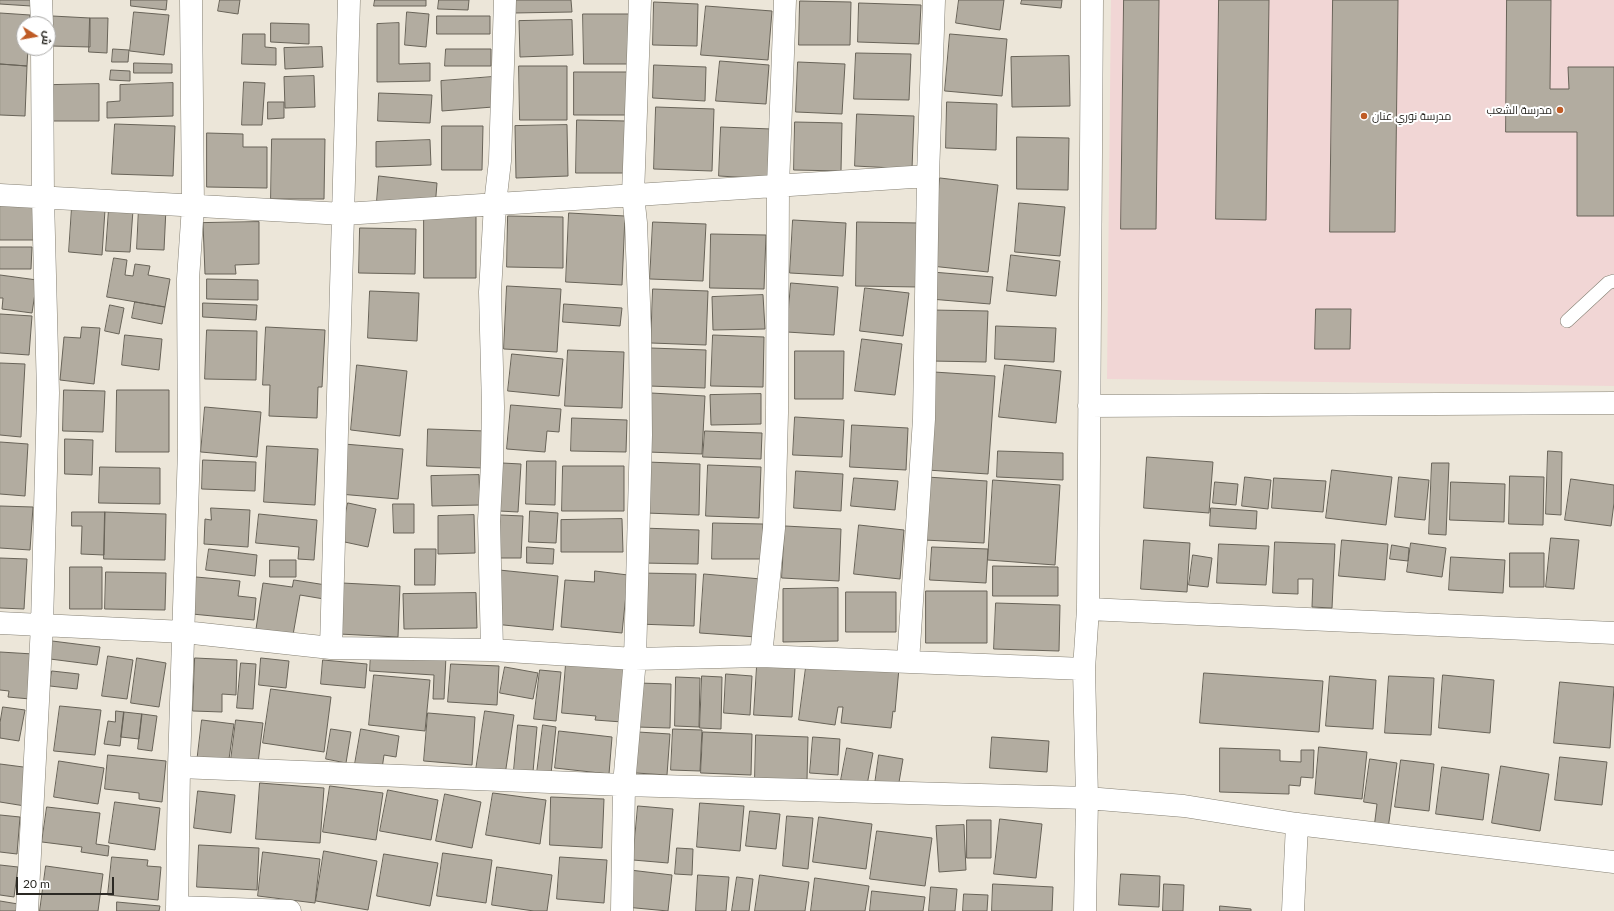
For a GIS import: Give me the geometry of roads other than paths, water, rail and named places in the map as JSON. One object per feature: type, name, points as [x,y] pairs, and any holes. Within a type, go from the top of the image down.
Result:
[{"type":"street","points":[[41,0],[42,16]]},
{"type":"street","points":[[191,0],[193,206],[188,279],[189,449],[179,767],[177,909],[290,911]]},
{"type":"street","points":[[331,648],[349,0]]},
{"type":"street","points":[[492,650],[489,520],[493,406],[490,292],[495,204],[500,161],[505,0]]},
{"type":"street","points":[[622,911],[624,785],[635,659],[641,427],[640,330],[636,223],[633,195],[640,0]]},
{"type":"street","points":[[761,656],[774,528],[777,405],[778,186],[784,0]]},
{"type":"street","points":[[908,662],[924,419],[928,176],[934,0]]},
{"type":"street","points":[[1084,911],[1087,798],[1084,669],[1088,609],[1092,0]]},
{"type":"street","points":[[27,911],[42,625],[48,393],[43,198],[42,56]]},
{"type":"street","points":[[0,195],[344,214],[928,176]]},
{"type":"street","points":[[1089,406],[1614,403]]},
{"type":"street","points":[[1088,609],[1614,633]]},
{"type":"street","points":[[0,623],[184,632],[331,648],[492,650],[635,659],[761,656],[1084,669]]},
{"type":"street","points":[[179,767],[624,785],[1087,798],[1184,806],[1297,824],[1614,862]]},
{"type":"street","points":[[1293,911],[1297,824]]},
{"type":"lane","points":[[1567,321],[1608,283],[1614,281]]},
{"type":"place","name":"مدرسة الشعب","points":[[1560,110]]},
{"type":"place","name":"مدرسة نوري عنان","points":[[1364,116]]}]
